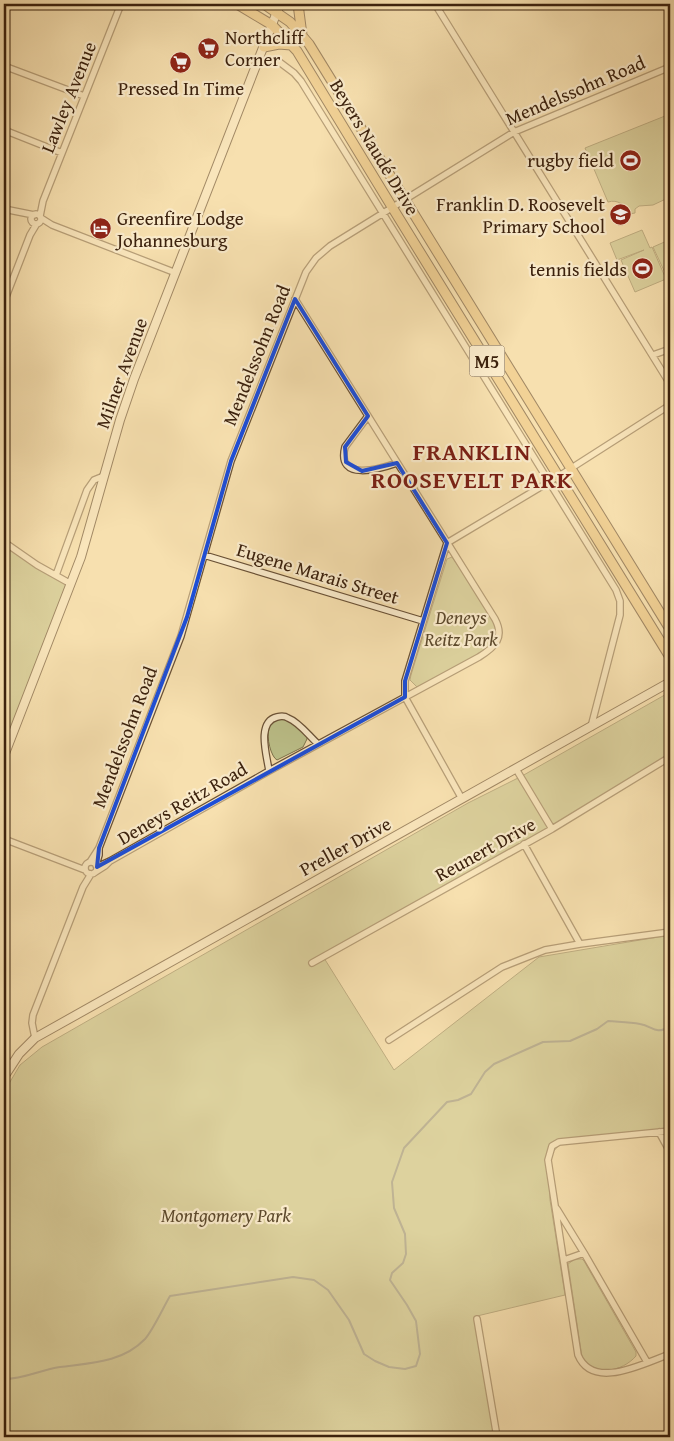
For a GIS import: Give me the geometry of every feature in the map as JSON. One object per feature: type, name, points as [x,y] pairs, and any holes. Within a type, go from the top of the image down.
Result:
[{"type":"main road","name":"Beyers Naudé Drive","points":[[238,4],[272,25],[291,45],[312,73],[392,207],[670,656]]},
{"type":"main road","name":"Beyers Naudé Drive","points":[[264,4],[279,8],[309,44],[670,629]]},
{"type":"main road","points":[[298,4],[302,35]]},
{"type":"main road","name":"Milner Avenue","points":[[4,756],[71,584],[134,379],[279,8]]},
{"type":"main road","points":[[264,47],[279,44],[291,45]]},
{"type":"main road","name":"Preller Drive","points":[[35,1038],[670,682]]},
{"type":"main road","points":[[4,1077],[19,1054],[35,1038]]},
{"type":"street","name":"Lawley Avenue","points":[[4,302],[121,4]]},
{"type":"street","points":[[435,4],[670,384]]},
{"type":"street","name":"Beyers Naudé Drive","points":[[278,61],[301,81],[616,590],[620,601],[620,616],[591,727]]},
{"type":"street","points":[[4,66],[84,96]]},
{"type":"street","name":"Mendelssohn Road","points":[[35,1038],[32,1024],[33,1015],[83,887],[99,855],[99,848],[181,636],[231,462],[295,299],[310,266],[321,252],[514,132],[670,67]]},
{"type":"street","points":[[4,130],[62,152]]},
{"type":"street","points":[[4,209],[36,219],[176,273]]},
{"type":"street","name":"Deneys Reitz Road","points":[[91,868],[106,866],[110,861],[269,771],[486,652],[492,648],[499,637],[499,626],[495,619],[295,299]]},
{"type":"street","points":[[653,355],[670,349]]},
{"type":"street","points":[[462,799],[404,697],[406,681],[447,543],[572,468],[670,405]]},
{"type":"street","points":[[368,416],[345,447],[346,462],[353,469],[362,471],[397,463]]},
{"type":"street","points":[[56,575],[87,490],[94,480],[104,476]]},
{"type":"street","points":[[4,542],[71,584]]},
{"type":"street","name":"Eugene Marais Street","points":[[204,555],[423,621]]},
{"type":"street","name":"Deneys Reitz Road","points":[[269,771],[265,736],[266,726],[272,719],[281,716],[290,718],[318,744]]},
{"type":"street","name":"Reunert Drive","points":[[312,962],[552,829],[670,757]]},
{"type":"street","points":[[516,769],[552,829]]},
{"type":"street","points":[[4,839],[70,865],[91,868]]},
{"type":"street","points":[[524,844],[580,944]]},
{"type":"street","points":[[390,1040],[502,967],[545,950],[670,932]]},
{"type":"street","points":[[670,1131],[559,1142],[552,1146],[548,1160],[580,1362],[591,1370],[608,1374],[670,1354]]},
{"type":"street","points":[[659,1132],[670,1152]]},
{"type":"street","points":[[555,1206],[647,1362]]},
{"type":"street","points":[[564,1260],[584,1253]]},
{"type":"street","points":[[477,1319],[497,1437]]},
{"type":"highlighted area","points":[[295,299],[368,416],[345,447],[346,462],[362,471],[397,463],[447,543],[405,681],[405,697],[97,867],[99,848],[187,617],[231,461]]},
{"type":"green space","name":"rugby field","points":[[670,114],[670,197],[653,205],[639,206],[635,209],[635,213],[629,214],[621,203],[615,201],[608,202],[585,148]]},
{"type":"green space","name":"tennis fields","points":[[642,230],[650,248],[652,247],[666,279],[635,292],[621,260],[644,250],[617,260],[610,243]]},
{"type":"green space","points":[[669,240],[670,275],[667,277],[653,247]]},
{"type":"green space","points":[[4,541],[71,584],[4,757]]},
{"type":"green space","name":"Deneys Reitz Park","points":[[452,557],[495,619],[499,634],[486,653],[417,687],[410,680],[411,675],[447,559]]},
{"type":"green space","name":"Montgomery Park","points":[[670,692],[670,761],[550,827],[324,958],[394,1070],[539,957],[670,935],[670,1132],[564,1140],[548,1157],[550,1200],[565,1295],[477,1316],[497,1437],[4,1437],[4,1092],[20,1065],[42,1047],[468,803],[522,776]]},
{"type":"green space","points":[[276,719],[290,721],[307,736],[303,747],[277,760],[271,751],[268,737],[269,728]]},
{"type":"green space","points":[[575,1259],[582,1259],[584,1261],[636,1352],[636,1356],[616,1369],[601,1370],[594,1368],[582,1357],[568,1264]]},
{"type":"waterway","points":[[4,1379],[18,1378],[60,1367],[94,1363],[126,1353],[145,1339],[155,1325],[170,1296],[293,1277],[314,1280],[328,1290],[349,1320],[364,1354],[389,1367],[405,1369],[416,1366],[420,1354],[416,1321],[390,1280],[392,1273],[403,1263],[406,1254],[405,1234],[394,1208],[392,1182],[404,1148],[447,1102],[458,1100],[471,1094],[485,1072],[494,1064],[543,1042],[570,1041],[597,1029],[608,1021],[640,1024],[657,1030],[670,1027]]},
{"type":"place","name":"Northcliff Corner","points":[[209,48]]},
{"type":"place","name":"Pressed In Time","points":[[181,62]]},
{"type":"place","name":"rugby field","points":[[630,160]]},
{"type":"place","name":"Franklin D. Roosevelt Primary School","points":[[621,215]]},
{"type":"place","name":"Greenfire Lodge Johannesburg","points":[[101,229]]},
{"type":"place","name":"tennis fields","points":[[643,269]]},
{"type":"district","name":"FRANKLIN ROOSEVELT PARK","points":[[472,465]]}]
